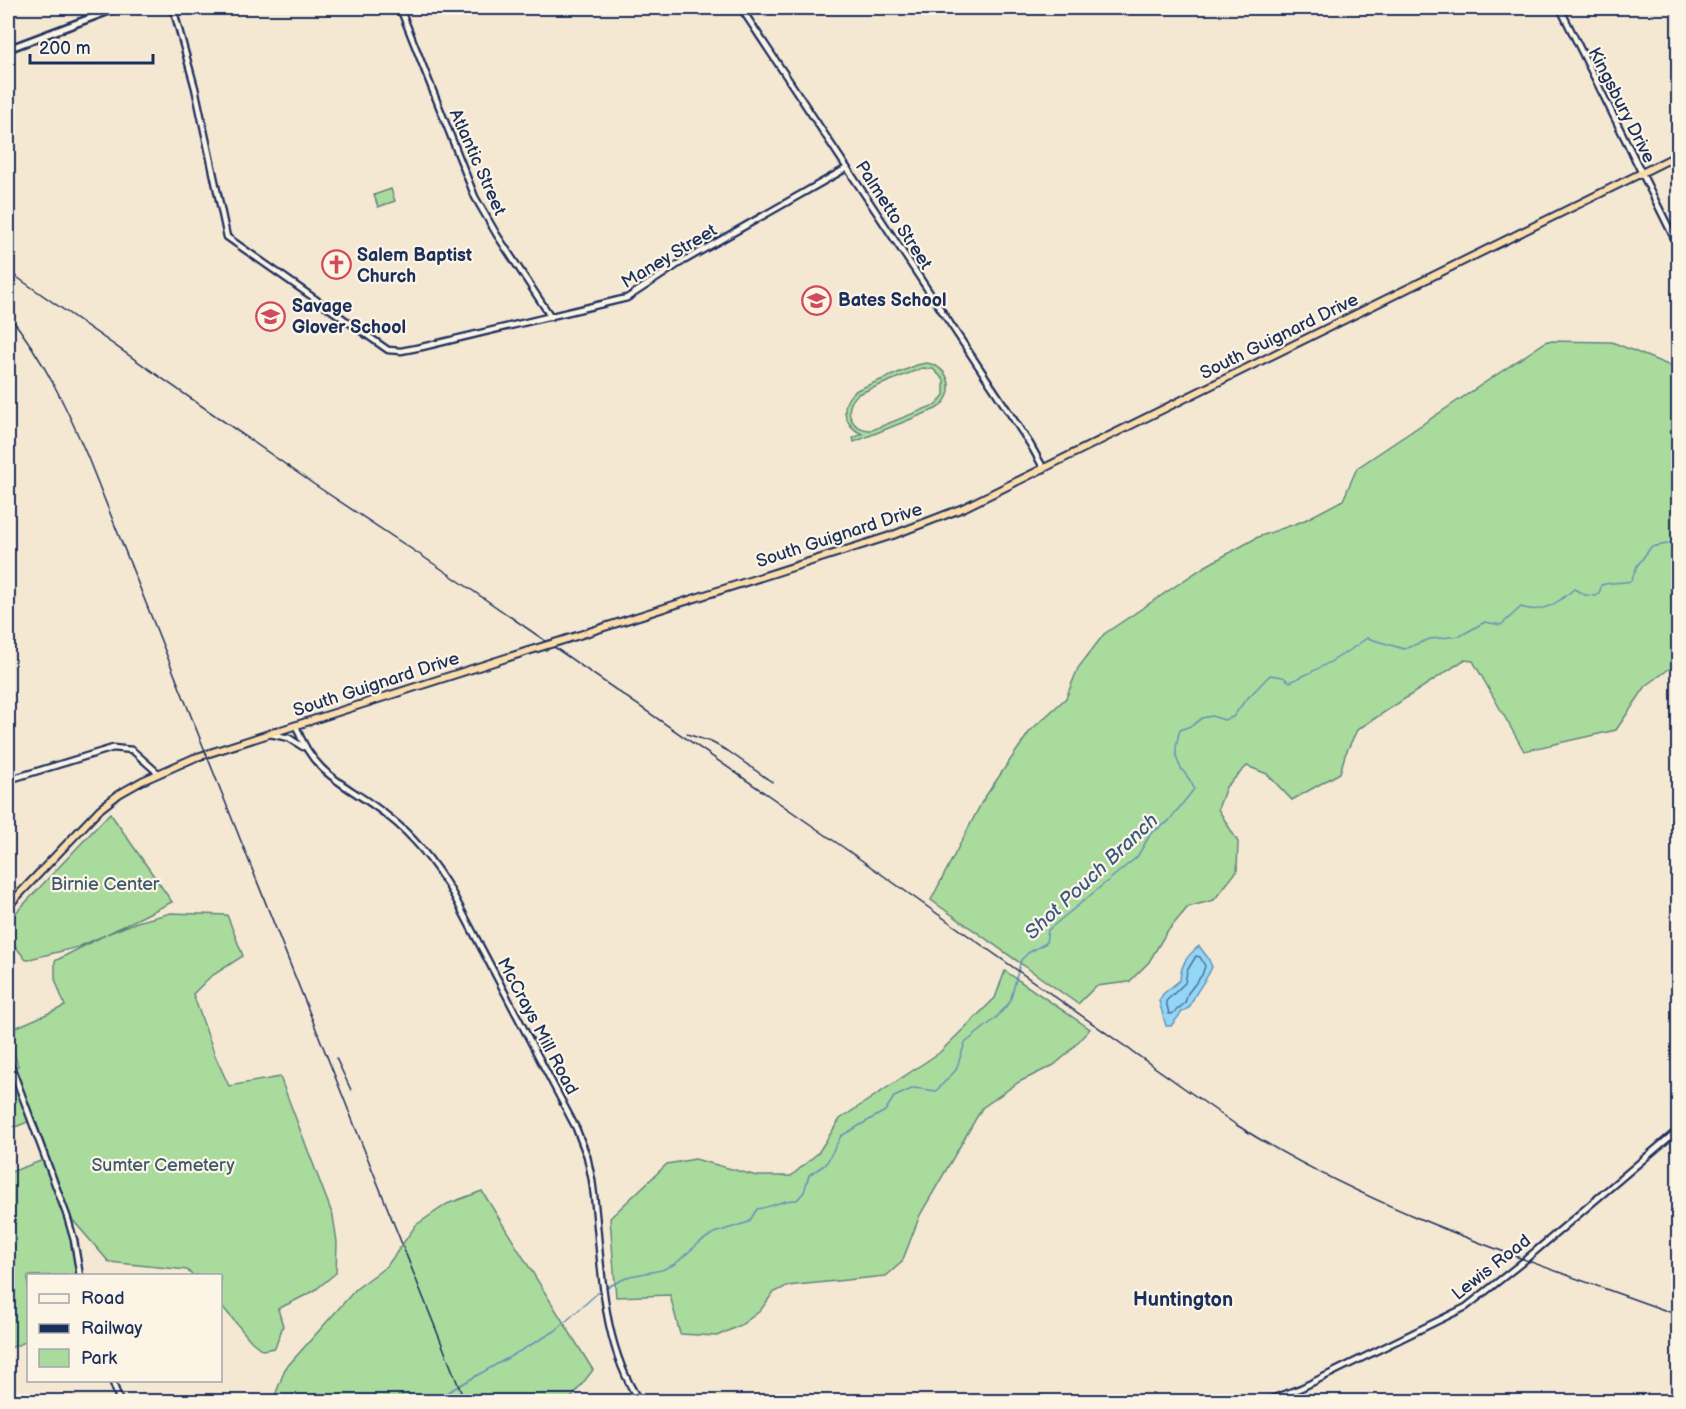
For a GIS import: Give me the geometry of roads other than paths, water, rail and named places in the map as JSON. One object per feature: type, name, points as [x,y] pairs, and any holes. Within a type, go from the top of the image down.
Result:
[{"type":"highway","name":"South Guignard Drive","points":[[8,906],[100,809],[119,794],[158,773],[194,758],[893,535],[963,508],[1678,155]]},
{"type":"main road","points":[[8,49],[117,8]]},
{"type":"street","name":"Maney Street","points":[[173,8],[193,81],[227,237],[386,349],[401,351],[416,348],[627,298],[687,259],[847,168]]},
{"type":"street","name":"Atlantic Street","points":[[400,8],[475,197],[551,317]]},
{"type":"street","name":"Palmetto Street","points":[[741,8],[1024,435],[1044,469]]},
{"type":"street","name":"Kingsbury Drive","points":[[1560,8],[1678,246]]},
{"type":"street","name":"McCrays Mill Road","points":[[296,726],[316,764],[383,812],[430,858],[453,894],[583,1143],[592,1180],[610,1331],[627,1381],[640,1401]]},
{"type":"street","points":[[270,734],[289,738],[306,748]]},
{"type":"street","points":[[8,780],[109,749],[123,748],[139,755],[158,773]]},
{"type":"street","points":[[8,1058],[67,1216],[80,1274]]},
{"type":"street","name":"Lewis Road","points":[[1264,1401],[1301,1388],[1466,1307],[1678,1131]]},
{"type":"street","points":[[113,1382],[120,1401]]},
{"type":"water","points":[[1199,946],[1212,967],[1190,1007],[1182,1012],[1171,1026],[1166,1026],[1159,1001],[1163,994],[1180,980],[1185,961]]},
{"type":"waterway","name":"Shot Pouch Branch","points":[[425,1402],[448,1392],[555,1331],[601,1290],[630,1276],[662,1270],[675,1264],[714,1233],[749,1222],[757,1209],[797,1200],[804,1192],[809,1175],[826,1164],[841,1136],[885,1111],[894,1097],[914,1088],[936,1091],[956,1070],[965,1043],[995,1019],[1010,1002],[1021,960],[1028,953],[1046,943],[1048,930],[1137,857],[1151,833],[1168,822],[1194,789],[1177,759],[1176,745],[1180,730],[1193,725],[1202,718],[1212,716],[1224,720],[1233,717],[1270,675],[1283,677],[1290,682],[1330,662],[1367,638],[1404,649],[1430,639],[1460,636],[1485,622],[1501,625],[1521,607],[1536,609],[1550,606],[1574,589],[1585,595],[1596,596],[1601,585],[1631,581],[1637,566],[1651,547],[1678,542]]},
{"type":"railway","points":[[8,271],[315,485],[440,568],[840,845],[1235,1124],[1340,1183],[1395,1208],[1451,1232],[1678,1315]]},
{"type":"railway","points":[[8,314],[53,383],[88,458],[465,1402]]},
{"type":"railway","points":[[687,734],[711,742],[728,751],[772,782]]},
{"type":"railway","points":[[336,1058],[351,1090]]},
{"type":"place","name":"Salem Baptist Church","points":[[336,265]]},
{"type":"place","name":"Bates School","points":[[817,300]]},
{"type":"place","name":"Savage Glover School","points":[[271,316]]},
{"type":"district","name":"Huntington","points":[[1183,1299]]},
{"type":"park label","name":"Birnie Center","points":[[105,884]]},
{"type":"park label","name":"Sumter Cemetery","points":[[163,1165]]}]
